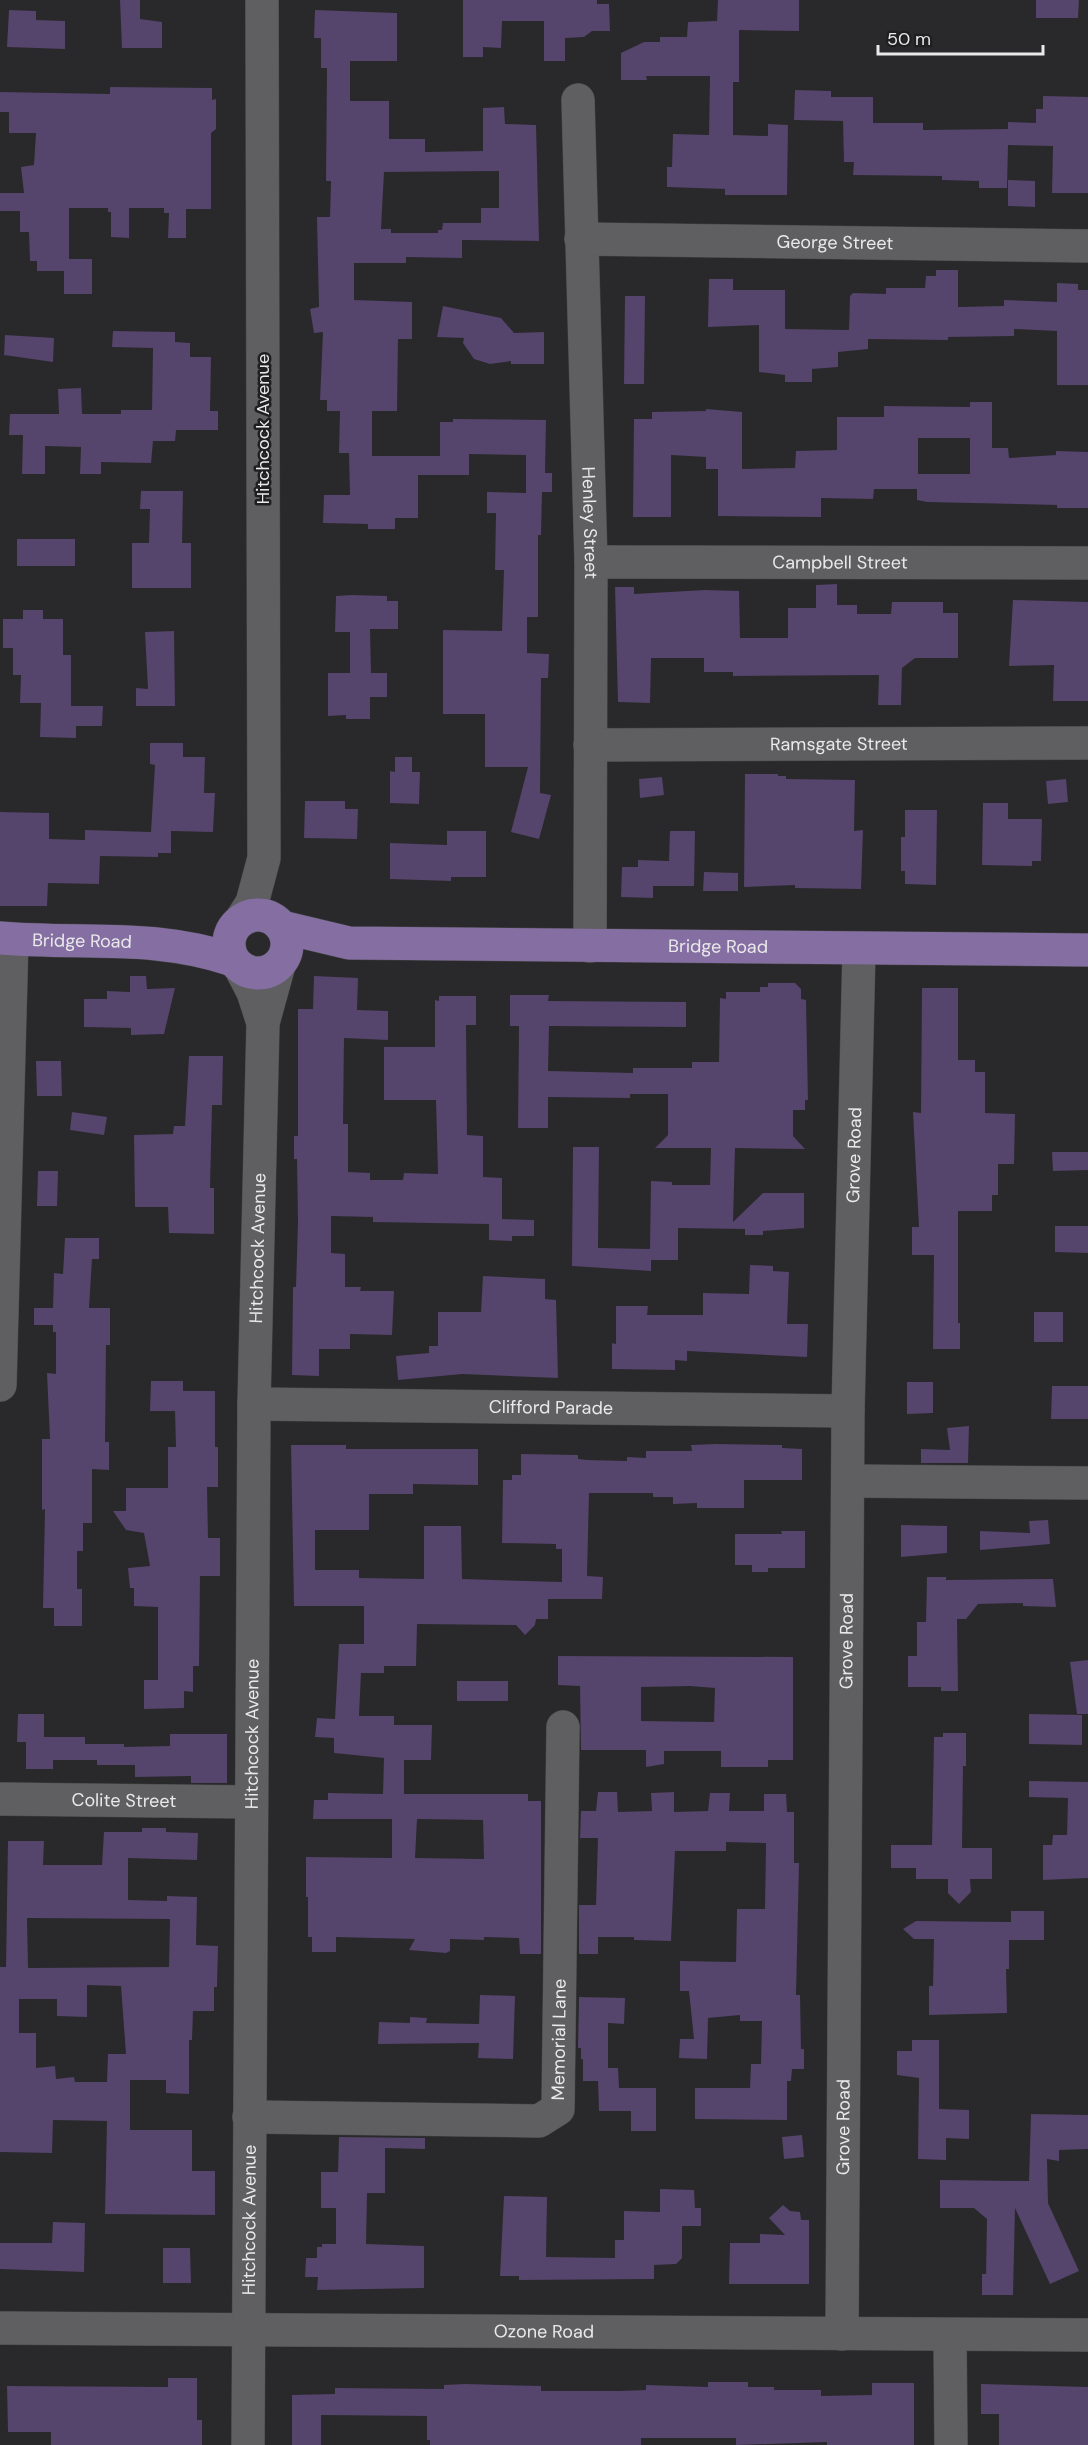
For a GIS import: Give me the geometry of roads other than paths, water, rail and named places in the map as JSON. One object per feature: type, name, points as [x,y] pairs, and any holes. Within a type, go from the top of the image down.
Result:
[{"type":"main road","points":[[258,915],[278,924],[287,944],[280,963],[261,974],[237,964],[228,941],[239,922],[258,915]]},
{"type":"main road","name":"Bridge Road","points":[[152,942],[239,922]]},
{"type":"main road","name":"Bridge Road","points":[[278,924],[349,943],[859,950],[1088,950]]},
{"type":"main road","name":"Bridge Road","points":[[4,940],[152,942],[210,952],[237,964]]},
{"type":"main road","name":"Bridge Road","points":[[280,963],[349,943]]},
{"type":"street","name":"Hitchcock Avenue","points":[[239,922],[259,884],[264,858],[262,0]]},
{"type":"street","name":"Henley Street","points":[[578,100],[591,562],[591,946]]},
{"type":"street","name":"George Street","points":[[581,239],[1088,246]]},
{"type":"street","name":"Campbell Street","points":[[591,562],[1088,563]]},
{"type":"street","name":"Ramsgate Street","points":[[591,745],[1088,743]]},
{"type":"street","name":"Hitchcock Avenue","points":[[264,858],[278,924]]},
{"type":"street","points":[[0,1385],[4,940]]},
{"type":"street","name":"Grove Road","points":[[842,2334],[848,1411],[859,950]]},
{"type":"street","name":"Hitchcock Avenue","points":[[248,2445],[254,1404],[263,1023],[280,963]]},
{"type":"street","name":"Hitchcock Avenue","points":[[237,964],[253,992],[263,1023]]},
{"type":"street","name":"Clifford Parade","points":[[254,1404],[848,1411]]},
{"type":"street","points":[[849,1481],[1088,1483]]},
{"type":"street","name":"Memorial Lane","points":[[249,2117],[540,2121],[558,2109],[563,1727]]},
{"type":"street","name":"Colite Street","points":[[0,1799],[250,1802]]},
{"type":"street","name":"Ozone Road","points":[[0,2328],[1088,2335]]},
{"type":"street","points":[[950,2335],[951,2445]]}]
